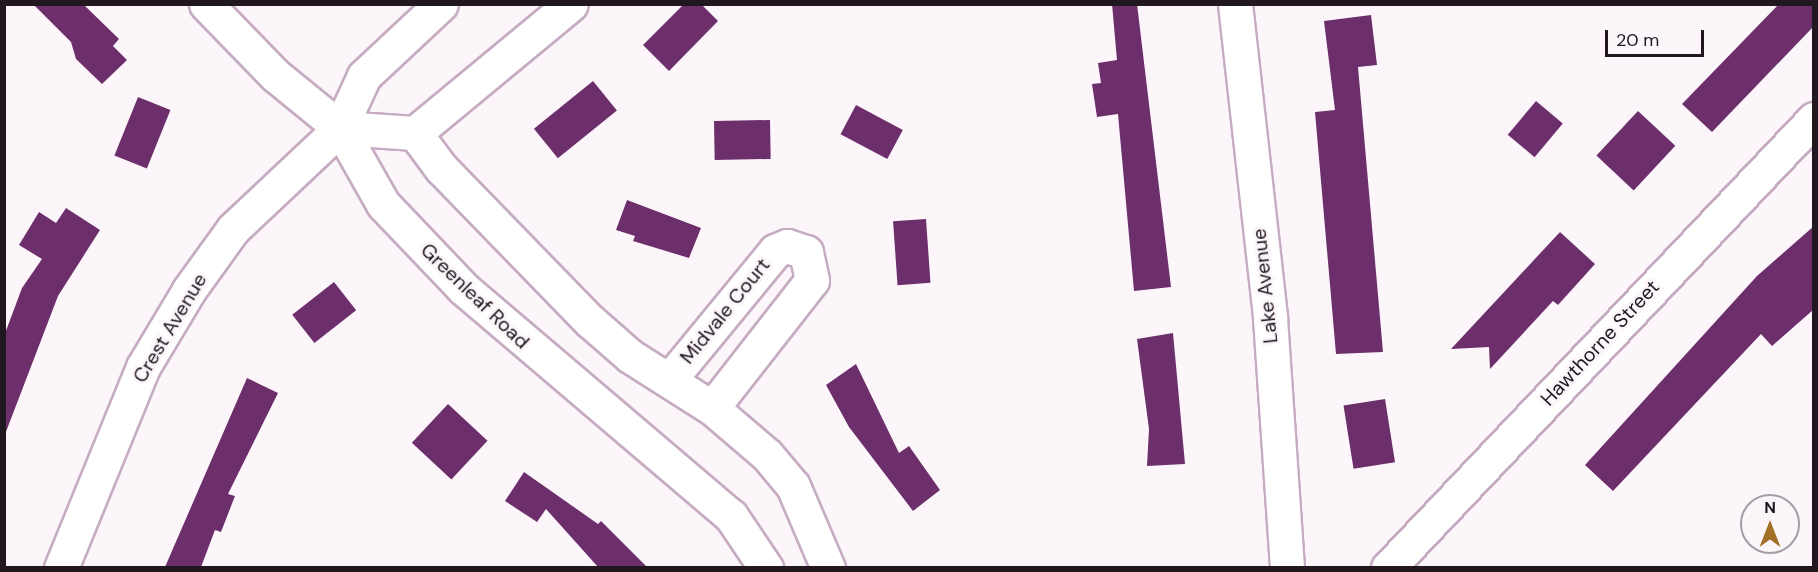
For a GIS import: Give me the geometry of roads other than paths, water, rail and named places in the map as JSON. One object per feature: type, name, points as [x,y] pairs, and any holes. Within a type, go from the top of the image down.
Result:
[{"type":"street","name":"Greenleaf Road","points":[[206,4],[275,75],[340,128],[383,204],[464,290],[731,516],[766,567]]},
{"type":"street","name":"Crest Avenue","points":[[61,567],[144,367],[189,290],[233,229],[340,128],[364,76],[441,4]]},
{"type":"street","points":[[340,128],[415,133],[571,4]]},
{"type":"street","name":"Lake Avenue","points":[[1235,4],[1270,318],[1287,567]]},
{"type":"street","name":"Hawthorne Street","points":[[1388,567],[1814,119]]},
{"type":"street","points":[[415,133],[448,176],[590,321],[630,356],[670,379],[712,408],[793,486],[828,567]]},
{"type":"street","name":"Midvale Court","points":[[670,379],[775,251],[787,246],[806,252],[812,280],[712,408]]}]
